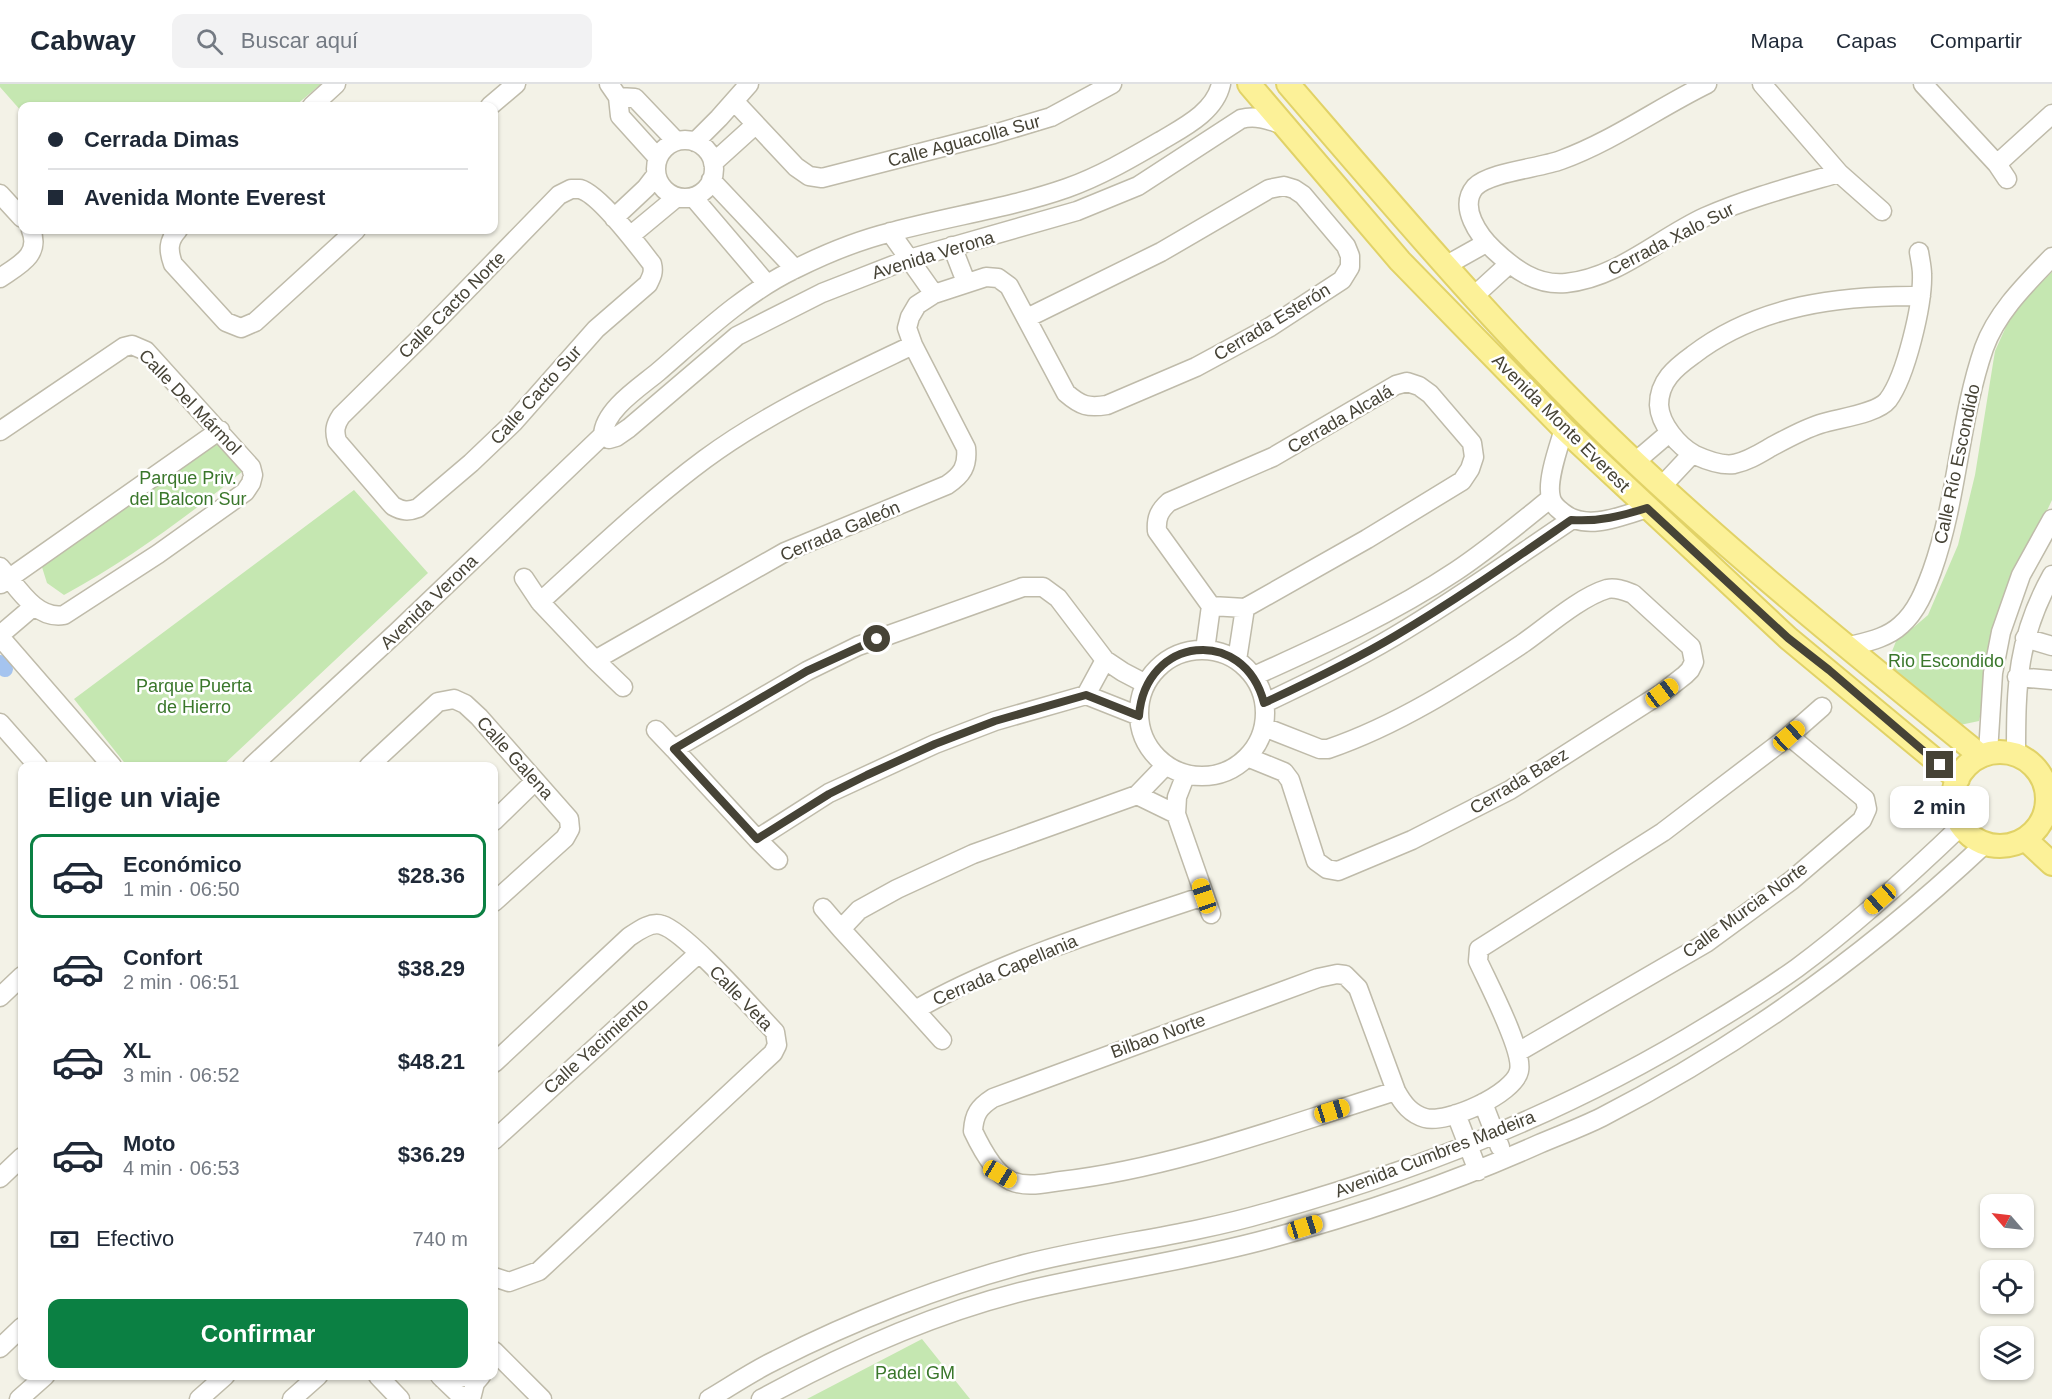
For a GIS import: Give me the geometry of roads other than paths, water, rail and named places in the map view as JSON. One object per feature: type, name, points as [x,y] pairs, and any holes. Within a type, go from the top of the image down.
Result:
[{"type":"main road","name":"Avenida Monte Everest","points":[[1249,84],[1400,261],[1564,429],[1788,638],[1958,779]]},
{"type":"main road","name":"Avenida Monte Everest","points":[[1288,84],[1445,266],[1548,376],[1635,462],[1768,582],[1846,647],[1984,755]]},
{"type":"main road","points":[[1338,189],[1363,171]]},
{"type":"main road","points":[[1530,395],[1548,376]]},
{"type":"main road","points":[[1617,478],[1635,462]]},
{"type":"main road","points":[[2016,754],[2033,764],[2044,779],[2048,797],[2048,820],[2025,839],[2006,846],[1986,843],[1972,836],[1962,825],[1955,811],[1954,795],[1958,779],[1967,766],[1984,755],[2016,754]]},
{"type":"main road","points":[[2025,839],[2052,864]]},
{"type":"street","points":[[316,102],[336,84]]},
{"type":"street","points":[[495,102],[516,84]]},
{"type":"street","points":[[695,142],[749,84]]},
{"type":"street","name":"Calle Aguacolla Sur","points":[[755,125],[796,167],[809,176],[822,178],[1051,117],[1112,84]]},
{"type":"street","name":"Avenida Verona","points":[[256,762],[398,632],[603,435],[603,427],[608,417],[625,400],[731,309],[767,284],[795,269],[848,247],[890,232],[1010,205],[1068,188],[1128,160],[1202,114],[1215,99],[1221,84]]},
{"type":"street","points":[[1474,296],[1509,264],[1486,243],[1472,221],[1468,208],[1470,196],[1475,187],[1491,177],[1562,160],[1597,144],[1707,84]]},
{"type":"street","points":[[1762,84],[1839,172],[1882,211]]},
{"type":"street","points":[[1925,85],[2002,172],[2052,114]]},
{"type":"street","points":[[614,91],[635,98],[676,141]]},
{"type":"street","points":[[614,91],[620,116],[657,166],[663,189],[685,197],[767,284]]},
{"type":"street","points":[[734,101],[755,125],[712,171],[707,187],[685,197],[630,236],[614,218],[646,188],[662,151],[676,141],[695,142],[709,154],[712,171],[795,269]]},
{"type":"street","points":[[1202,114],[1220,134]]},
{"type":"street","name":"Avenida Verona","points":[[603,435],[609,439],[629,428],[737,336],[822,293],[909,259],[1047,220],[1108,199],[1138,186],[1249,116],[1284,125]]},
{"type":"street","name":"Cerrada Xalo Sur","points":[[1509,264],[1536,280],[1564,283],[1586,279],[1610,271],[1704,218],[1839,172]]},
{"type":"street","name":"Cerrada Esterón","points":[[934,294],[966,282],[986,277],[998,278],[1009,286],[1066,393],[1078,403],[1093,408],[1107,405],[1196,367],[1270,327],[1342,280],[1350,267],[1350,256],[1346,246],[1303,195],[1284,186],[1259,194],[1161,252],[1027,318]]},
{"type":"street","name":"Calle Cacto Norte","points":[[410,511],[393,506],[337,441],[334,433],[341,416],[560,195],[571,189],[581,189],[614,218]]},
{"type":"street","points":[[0,194],[18,214]]},
{"type":"street","points":[[890,232],[934,294]]},
{"type":"street","points":[[0,278],[23,262],[32,252],[35,240],[33,234]]},
{"type":"street","points":[[175,234],[170,242],[169,253],[173,264],[226,322],[241,328],[255,322],[352,234]]},
{"type":"street","name":"Calle Cacto Sur","points":[[410,511],[428,501],[513,423],[596,329],[648,284],[654,271],[652,264],[630,236]]},
{"type":"street","points":[[1445,266],[1486,243]]},
{"type":"street","points":[[952,246],[966,282]]},
{"type":"street","points":[[1919,252],[1922,273],[1921,296],[1903,367],[1887,400],[1879,408],[1815,425],[1747,460],[1732,464],[1716,463],[1692,454],[1669,433],[1659,409],[1660,394],[1665,380],[1680,364],[1710,342],[1762,317],[1801,305],[1845,298],[1921,296]]},
{"type":"street","name":"Calle Río Escondido","points":[[1846,647],[1880,638],[1900,626],[1915,610],[1928,584],[1949,514],[1972,389],[1984,346],[1998,319],[2026,284],[2052,258]]},
{"type":"street","name":"Cerrada Galeón","points":[[595,660],[785,552],[947,485],[958,478],[967,458],[966,448],[913,345],[907,328],[917,305],[934,294]]},
{"type":"street","name":"Calle Del Mármol","points":[[0,431],[124,347],[132,345],[146,351],[220,430],[251,467],[253,475],[245,492],[158,554],[64,615],[53,617],[43,614],[3,577]]},
{"type":"street","points":[[540,602],[648,503],[707,458],[753,427],[810,394],[913,345]]},
{"type":"street","name":"Cerrada Alcalá","points":[[1211,606],[1157,531],[1156,520],[1160,510],[1169,502],[1273,457],[1396,385],[1407,382],[1419,386],[1430,394],[1472,443],[1474,458],[1470,470],[1462,481],[1367,539],[1245,608]]},
{"type":"street","points":[[1564,429],[1551,480],[1551,498],[1571,520]]},
{"type":"street","points":[[3,577],[220,430]]},
{"type":"street","points":[[1635,462],[1669,433]]},
{"type":"street","points":[[1662,486],[1692,454]]},
{"type":"street","points":[[1254,676],[1329,642],[1455,571],[1503,537],[1551,498]]},
{"type":"street","points":[[1264,703],[1394,637],[1467,592],[1571,520],[1608,520],[1647,508]]},
{"type":"street","points":[[1984,755],[1993,673],[2001,632],[2021,574],[2052,519]]},
{"type":"street","points":[[2016,754],[2018,677],[2025,638],[2052,575]]},
{"type":"street","points":[[524,578],[540,602],[623,687]]},
{"type":"street","points":[[674,749],[807,671],[858,646],[1023,587],[1043,587],[1058,598],[1105,660],[1146,684]]},
{"type":"street","name":"Cerrada Baez","points":[[1247,757],[1284,772],[1290,780],[1316,861],[1327,869],[1338,871],[1412,840],[1510,790],[1662,693],[1685,675],[1694,662],[1691,647],[1641,599],[1622,589],[1607,590],[1583,602],[1455,688],[1378,730],[1328,749],[1320,749],[1264,727]]},
{"type":"street","points":[[34,606],[0,636],[109,762]]},
{"type":"street","points":[[1206,650],[1211,606],[1245,608],[1237,660]]},
{"type":"street","points":[[2025,638],[2052,646]]},
{"type":"street","points":[[1206,650],[1222,653],[1237,660],[1254,676],[1264,703],[1264,727],[1258,743],[1247,757],[1229,770],[1208,776],[1186,774],[1166,765],[1152,752],[1143,735],[1139,716],[1142,695],[1146,684],[1157,669],[1171,658],[1188,652],[1206,650]]},
{"type":"street","points":[[1086,695],[1105,660]]},
{"type":"street","points":[[2018,677],[2052,680]]},
{"type":"street","points":[[757,839],[829,794],[905,757],[995,721],[1086,695],[1139,716]]},
{"type":"street","name":"Calle Galena","points":[[373,762],[438,702],[454,699],[465,704],[479,717],[569,819],[570,829],[565,838],[498,898]]},
{"type":"street","points":[[1396,1091],[1412,1112],[1426,1118],[1439,1119],[1483,1103],[1514,1082],[1519,1070],[1518,1052],[1478,961],[1479,950],[1485,944],[1663,832],[1789,736],[1822,707]]},
{"type":"street","points":[[0,723],[34,762]]},
{"type":"street","points":[[656,730],[778,860]]},
{"type":"street","name":"Calle Murcia Norte","points":[[1518,1052],[1706,943],[1792,880],[1862,820],[1867,809],[1865,799],[1789,736]]},
{"type":"street","points":[[841,929],[859,910],[897,889],[973,854],[1137,795],[1166,765]]},
{"type":"street","points":[[1186,774],[1177,797],[1176,814],[1211,914]]},
{"type":"street","points":[[498,817],[535,781]]},
{"type":"street","points":[[1137,795],[1176,814]]},
{"type":"street","name":"Avenida Cumbres Madeira","points":[[710,1399],[774,1360],[936,1291],[1025,1264],[1261,1215],[1358,1185],[1468,1146],[1590,1093],[1666,1052],[1798,967],[1865,912],[1962,825]]},
{"type":"street","name":"Avenida Cumbres Madeira","points":[[761,1399],[852,1352],[941,1316],[1031,1289],[1266,1239],[1438,1186],[1599,1118],[1679,1075],[1812,988],[1944,882],[1986,843]]},
{"type":"street","name":"Cerrada Capellania","points":[[823,908],[915,1010],[954,988],[1030,958],[1204,896]]},
{"type":"street","name":"Calle Veta","points":[[498,1059],[628,937],[644,927],[660,923],[673,930],[699,953],[775,1032],[777,1045],[773,1053],[539,1271],[509,1282],[498,1278]]},
{"type":"street","name":"Calle Yacimiento","points":[[498,1136],[699,953]]},
{"type":"street","name":"Bilbao Norte","points":[[1337,974],[1345,975],[1358,988],[1396,1091],[1181,1157],[1087,1178],[1027,1185],[1012,1182],[1000,1174],[973,1131],[974,1121],[981,1106],[993,1098],[1318,978],[1337,974]]},
{"type":"street","points":[[0,998],[18,980]]},
{"type":"street","points":[[915,1010],[942,1040]]},
{"type":"street","points":[[1483,1103],[1505,1159]]},
{"type":"street","points":[[1456,1114],[1478,1171]]},
{"type":"street","points":[[0,1178],[18,1161]]},
{"type":"street","points":[[0,1348],[18,1331]]},
{"type":"street","points":[[500,1366],[542,1399]]},
{"type":"street","points":[[19,1399],[40,1380]]},
{"type":"street","points":[[199,1399],[220,1380]]},
{"type":"street","points":[[292,1399],[313,1380]]},
{"type":"street","points":[[382,1380],[400,1399]]},
{"type":"street","points":[[445,1380],[464,1399]]},
{"type":"street","points":[[471,1399],[478,1380]]},
{"type":"waterway","points":[[0,663],[5,669]]},
{"type":"park label","name":"Parque Priv. del Balcon Sur","points":[[188,488]]},
{"type":"park label","name":"Rio Escondido","points":[[1946,661]]},
{"type":"park label","name":"Parque Puerta de Hierro","points":[[194,696]]},
{"type":"park label","name":"Padel GM","points":[[915,1373]]}]
